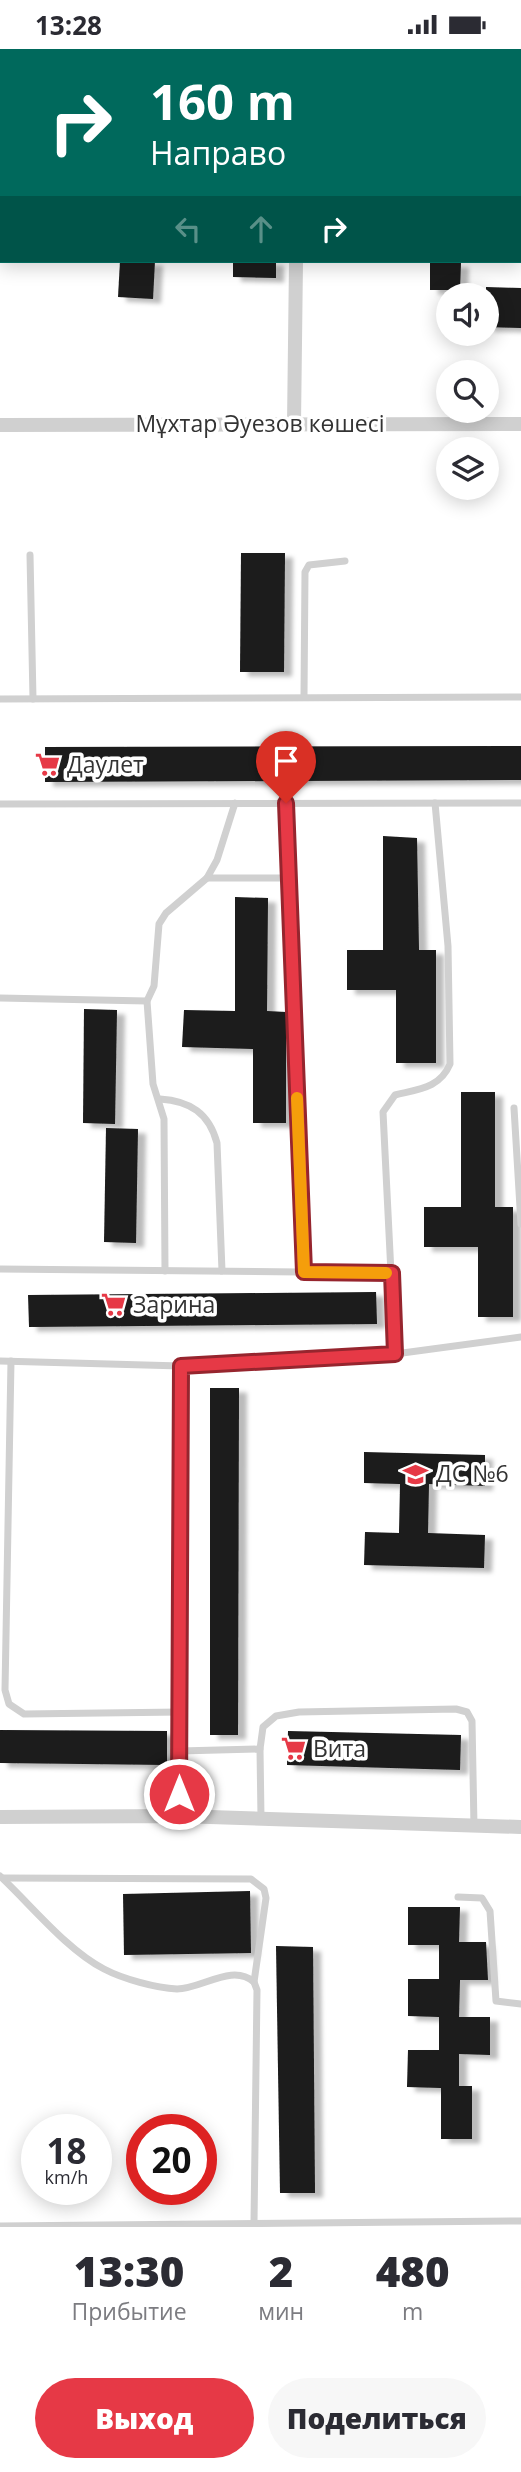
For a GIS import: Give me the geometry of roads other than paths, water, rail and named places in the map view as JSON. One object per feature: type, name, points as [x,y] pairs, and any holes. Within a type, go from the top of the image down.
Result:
[{"type":"street","points":[[295,424],[296,263]]},
{"type":"street","name":"Мұхтар Әуезов көшесі","points":[[0,425],[521,424]]},
{"type":"street","points":[[0,1817],[179,1816],[521,1827]]},
{"type":"lane","points":[[30,555],[33,699]]},
{"type":"lane","points":[[304,696],[305,572],[309,565],[345,561]]},
{"type":"lane","points":[[0,699],[521,697]]},
{"type":"lane","points":[[165,1271],[164,1119],[160,1099],[153,1084],[146,1001],[154,986],[159,923],[166,913],[207,878],[217,860],[235,803]]},
{"type":"lane","points":[[286,803],[304,1272]]},
{"type":"lane","points":[[395,1354],[383,1112],[386,1104],[395,1095],[431,1086],[440,1080],[450,1064],[449,946],[435,803]]},
{"type":"lane","points":[[0,804],[521,803]]},
{"type":"lane","points":[[207,878],[289,878]]},
{"type":"lane","points":[[0,997],[146,1001]]},
{"type":"lane","points":[[160,1099],[180,1100],[190,1105],[209,1120],[214,1131],[217,1143],[222,1271]]},
{"type":"lane","points":[[514,1108],[521,1224]]},
{"type":"lane","points":[[0,1269],[392,1273]]},
{"type":"lane","points":[[0,1361],[181,1366],[395,1354],[521,1337]]},
{"type":"lane","points":[[11,1361],[5,1690],[9,1704],[24,1714],[180,1712]]},
{"type":"lane","points":[[179,1816],[181,1366]]},
{"type":"lane","points":[[261,1819],[260,1749],[263,1727],[276,1716],[338,1711],[456,1709],[467,1712],[472,1721],[474,1826]]},
{"type":"lane","points":[[180,1751],[260,1749]]},
{"type":"lane","points":[[1,1877],[251,1878],[264,1889],[266,1898],[254,1982],[257,1990],[254,2223]]},
{"type":"lane","points":[[1,1877],[82,1955],[105,1970],[174,1989],[187,1988],[225,1976],[241,1975],[254,1982]]},
{"type":"lane","points":[[458,1897],[482,1898],[486,1903],[490,1911],[496,2001],[521,2004]]},
{"type":"lane","points":[[0,2226],[521,2221]]},
{"type":"place","name":"Даулет","points":[[47,765]]},
{"type":"place","name":"Зарина","points":[[113,1305]]},
{"type":"place","name":"ДС №6","points":[[416,1474]]},
{"type":"place","name":"Вита","points":[[293,1749]]}]
